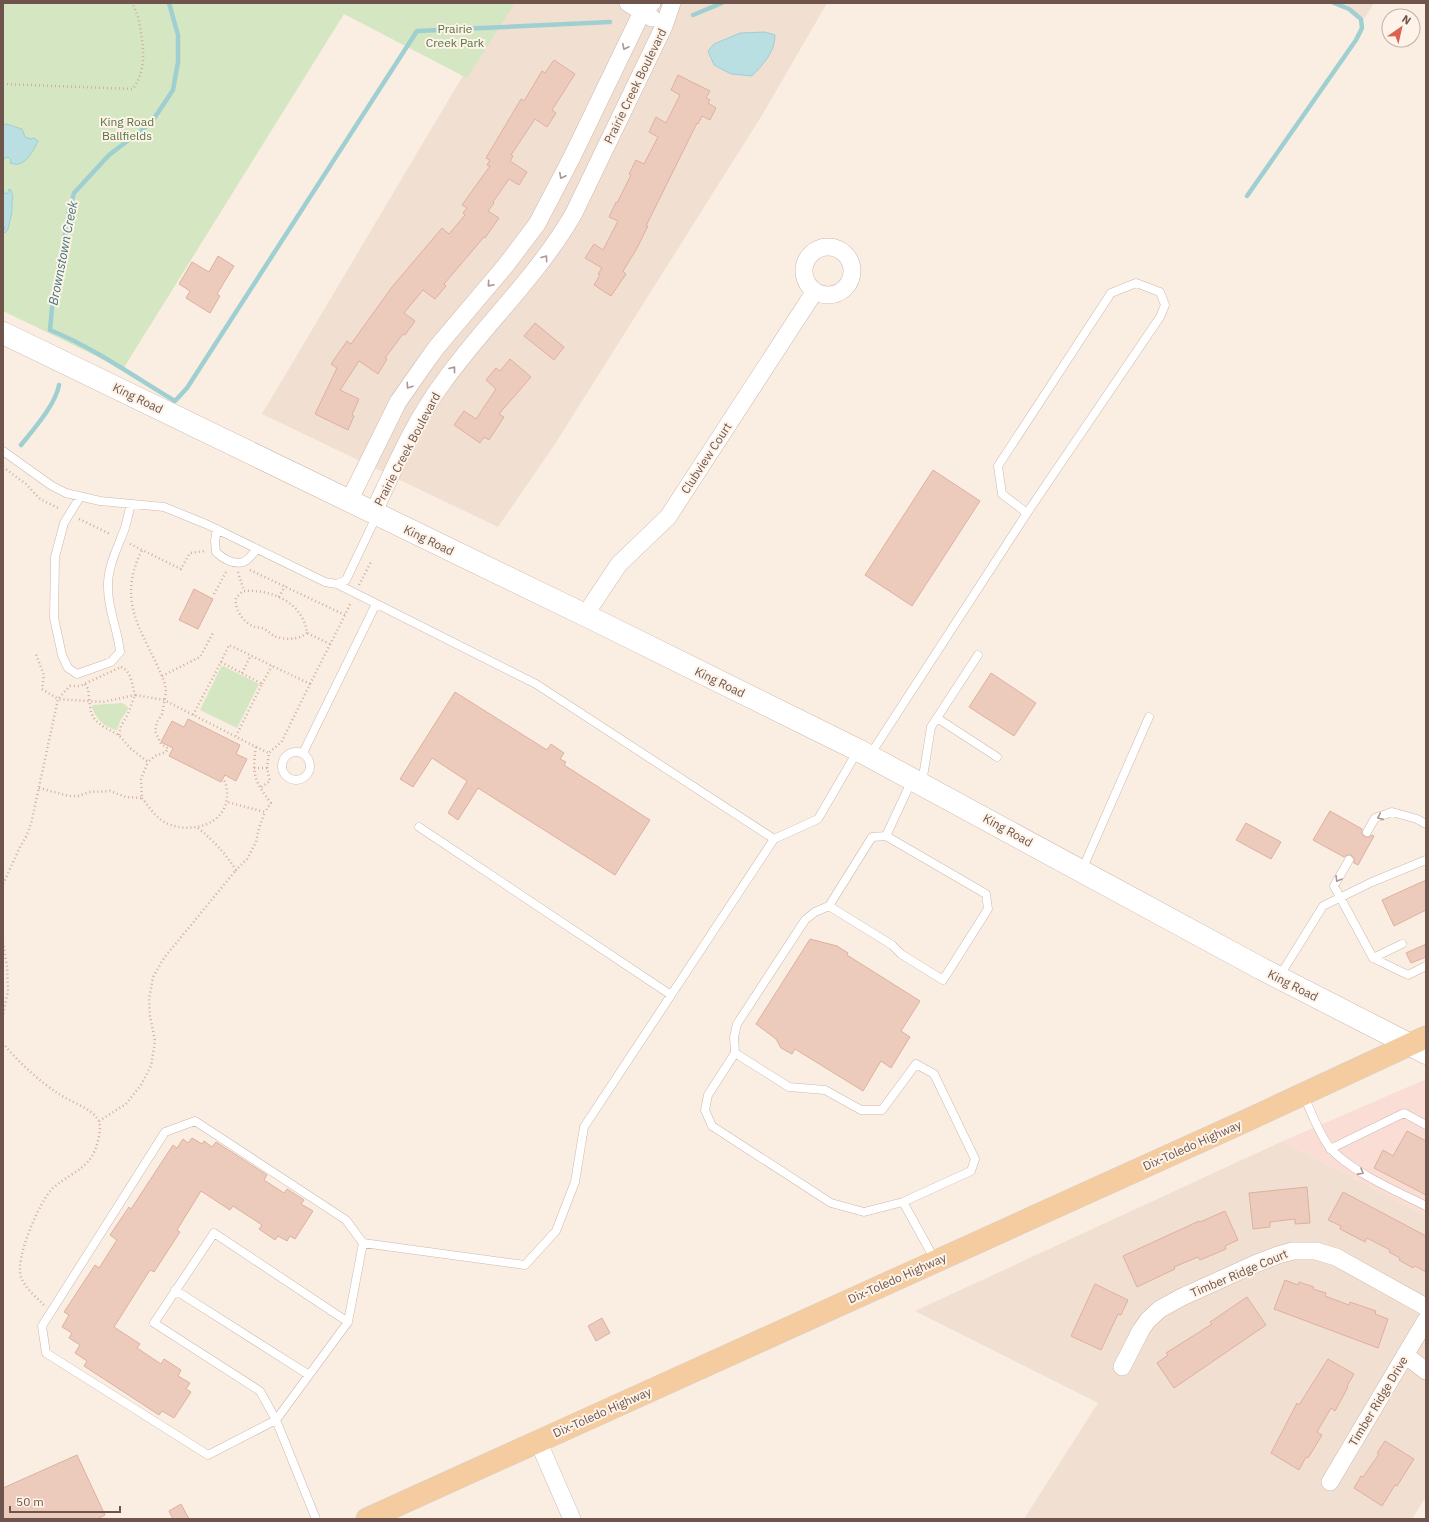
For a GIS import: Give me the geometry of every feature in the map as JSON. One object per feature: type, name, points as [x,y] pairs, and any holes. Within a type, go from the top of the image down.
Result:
[{"type":"main road","name":"King Road","points":[[3,333],[864,752],[1278,977],[1421,1045]]},
{"type":"main road","name":"Dix-Toledo Highway","points":[[367,1519],[1303,1094],[1421,1045]]},
{"type":"street","name":"Prairie Creek Boulevard","points":[[375,514],[420,418],[441,385],[525,283],[560,237],[574,213],[664,26],[672,3]]},
{"type":"street","points":[[350,502],[398,402],[436,348],[506,265],[537,224],[572,157],[641,6],[664,26]]},
{"type":"street","points":[[572,157],[595,168]]},
{"type":"street","points":[[506,265],[525,283]]},
{"type":"street","name":"Clubview Court","points":[[585,615],[619,564],[668,517],[815,291]]},
{"type":"street","name":"Prairie Creek Boulevard","points":[[421,369],[441,385]]},
{"type":"street","name":"Timber Ridge Court","points":[[1122,1367],[1145,1326],[1160,1309],[1182,1297],[1255,1264],[1292,1251],[1316,1251],[1336,1257],[1426,1307]]},
{"type":"street","name":"Timber Ridge Drive","points":[[1330,1482],[1426,1320]]},
{"type":"street","points":[[1406,1355],[1426,1371]]},
{"type":"street","points":[[538,1441],[572,1519]]},
{"type":"lane","points":[[363,1243],[348,1322],[276,1420],[208,1455],[46,1353],[42,1326],[165,1132],[195,1122],[346,1220],[363,1243],[525,1264],[556,1230],[575,1182],[584,1127],[774,839],[818,819],[1027,513],[1160,317],[1165,305],[1160,292],[1136,283],[1111,293],[998,466],[1002,494],[1027,513]]},
{"type":"lane","points":[[3,451],[52,486],[66,493],[100,501],[164,507],[217,529],[325,582],[337,584],[536,684],[774,839]]},
{"type":"lane","points":[[80,497],[64,523],[56,557],[54,618],[62,655],[68,668],[77,674],[111,662],[120,652],[119,640],[109,602],[108,587],[113,559],[125,527],[131,504]]},
{"type":"lane","points":[[337,584],[346,580],[375,514]]},
{"type":"lane","points":[[217,529],[215,541],[216,552],[222,558],[234,562],[243,562],[248,559],[257,549]]},
{"type":"lane","points":[[303,753],[376,604]]},
{"type":"lane","points":[[886,836],[918,781],[931,727],[978,655]]},
{"type":"lane","points":[[1082,870],[1149,717]]},
{"type":"lane","points":[[937,718],[997,757]]},
{"type":"lane","points":[[1366,832],[1375,818],[1392,812],[1417,819],[1426,824]]},
{"type":"lane","points":[[419,827],[671,995]]},
{"type":"lane","points":[[735,1053],[790,1087],[825,1090],[861,1110],[882,1110],[916,1064],[934,1074],[975,1159],[971,1171],[903,1202],[864,1212],[831,1203],[712,1126],[705,1110],[708,1096],[735,1053],[734,1038],[737,1024],[805,920],[815,912],[829,906],[872,837],[886,836],[986,894],[988,909],[943,980],[902,954],[892,945],[829,906]]},
{"type":"lane","points":[[1349,860],[1334,886],[1373,958],[1408,975],[1426,966]]},
{"type":"lane","points":[[1278,977],[1323,906],[1372,882],[1426,860]]},
{"type":"lane","points":[[1373,958],[1402,944]]},
{"type":"lane","points":[[1303,1094],[1330,1149],[1349,1165],[1400,1194],[1426,1206]]},
{"type":"lane","points":[[1330,1149],[1404,1113],[1426,1124]]},
{"type":"lane","points":[[903,1202],[935,1261]]},
{"type":"lane","points":[[316,1519],[276,1420],[260,1391],[154,1323],[214,1233],[348,1322]]},
{"type":"lane","points":[[175,1290],[309,1375]]},
{"type":"path","points":[[3,84],[133,89],[137,82],[143,62],[144,49],[139,21],[134,11],[133,3]]},
{"type":"path","points":[[3,467],[26,484],[40,499],[62,510]]},
{"type":"path","points":[[78,519],[113,535]]},
{"type":"path","points":[[129,543],[181,569],[190,553],[207,550]]},
{"type":"path","points":[[142,550],[131,584],[132,602],[134,615],[165,684],[162,714],[157,722],[156,731],[161,744],[168,748],[166,752],[155,756],[148,762],[141,779],[140,789],[142,798],[153,812],[165,822],[175,827],[198,828],[210,823],[221,814],[227,802],[226,783],[222,779]]},
{"type":"path","points":[[260,788],[270,781],[266,768],[270,753],[282,740],[372,560]]},
{"type":"path","points":[[248,568],[345,615]]},
{"type":"path","points":[[214,594],[226,571],[238,572],[243,570]]},
{"type":"path","points":[[238,572],[244,591]]},
{"type":"path","points":[[279,597],[285,586]]},
{"type":"path","points":[[244,591],[259,591],[279,597],[300,613],[306,623],[307,633],[300,638],[294,639],[276,637],[263,628],[255,627],[247,622],[239,613],[235,603],[236,598],[244,591]]},
{"type":"path","points":[[162,676],[200,658],[213,633]]},
{"type":"path","points":[[307,633],[330,644]]},
{"type":"path","points":[[193,715],[229,645],[310,684]]},
{"type":"path","points":[[35,652],[44,675],[42,689],[58,699],[103,702],[135,695],[164,700],[270,753]]},
{"type":"path","points":[[242,673],[251,655]]},
{"type":"path","points":[[221,662],[262,684]]},
{"type":"path","points":[[236,736],[272,666]]},
{"type":"path","points":[[3,884],[31,824],[58,699],[70,686],[80,686],[121,668],[124,669],[130,675],[135,695],[128,714],[120,726],[119,735]]},
{"type":"path","points":[[85,684],[88,689],[88,701],[91,712],[95,720],[119,735],[130,748],[148,762]]},
{"type":"path","points":[[98,1121],[126,1104],[141,1086],[151,1066],[154,1041],[149,999],[153,978],[164,958],[236,870],[247,859],[256,842],[265,812],[271,802],[257,783],[254,768],[256,747]]},
{"type":"path","points":[[254,768],[266,768]]},
{"type":"path","points":[[39,788],[69,796],[78,796],[90,792],[110,791],[126,796],[142,798]]},
{"type":"path","points":[[227,802],[265,812]]},
{"type":"path","points":[[198,828],[213,840],[226,854],[236,870]]},
{"type":"path","points":[[3,942],[7,966],[8,992],[3,1015]]},
{"type":"path","points":[[3,1043],[40,1080],[59,1095],[89,1111],[97,1118],[100,1129],[98,1144],[90,1161],[53,1188],[44,1199],[29,1233],[20,1260],[20,1276],[30,1291],[43,1304]]},
{"type":"shaded area","points":[[506,3],[827,3],[764,112],[555,444],[498,527],[262,414]]},
{"type":"shaded area","points":[[1336,3],[1374,3],[1365,18]]},
{"type":"shaded area","points":[[1424,1080],[1426,1082],[1426,1216],[1283,1141]]},
{"type":"shaded area","points":[[1283,1141],[1426,1216],[1426,1497],[1412,1519],[1024,1519],[1098,1403],[915,1311]]},
{"type":"green space","name":"King Road Ballfields","points":[[3,3],[515,3],[467,78],[344,14],[123,369],[3,311]]},
{"type":"green space","points":[[223,666],[259,684],[237,728],[200,710],[221,667]]},
{"type":"green space","points":[[122,703],[127,706],[128,709],[120,721],[117,730],[108,727],[101,722],[95,715],[92,707],[93,705]]},
{"type":"water","points":[[765,32],[775,35],[773,47],[768,58],[752,76],[731,74],[714,65],[708,51],[714,44],[740,33]]},
{"type":"water","points":[[6,124],[22,129],[25,137],[31,139],[34,138],[38,141],[28,158],[20,164],[10,163],[11,160],[8,157],[3,159],[3,125]]},
{"type":"water","points":[[9,189],[11,190],[13,197],[12,212],[8,229],[5,233],[3,232],[5,227],[3,228],[3,190],[6,194],[8,193]]},
{"type":"building","points":[[554,60],[575,74],[552,110],[556,113],[547,127],[535,119],[511,155],[513,156],[510,161],[527,172],[519,185],[509,179],[493,202],[494,203],[488,211],[499,218],[485,238],[484,237],[444,284],[446,286],[435,299],[423,290],[404,313],[415,321],[385,358],[387,359],[378,374],[359,361],[340,390],[359,399],[352,415],[354,416],[348,430],[315,414],[337,368],[331,364],[347,341],[351,344],[392,287],[442,228],[449,234],[465,215],[463,213],[467,208],[462,205],[490,166],[487,165],[490,160],[486,158],[521,99],[524,101],[542,71],[545,73]]},
{"type":"building","points":[[678,75],[710,91],[706,98],[710,100],[708,103],[716,108],[710,120],[702,116],[698,124],[697,123],[646,226],[648,226],[636,250],[623,271],[626,274],[611,296],[594,285],[602,268],[585,258],[594,244],[603,250],[618,221],[609,217],[631,175],[629,174],[636,160],[644,164],[658,137],[649,132],[656,117],[666,123],[680,95],[671,90]]},
{"type":"building","points":[[218,256],[234,266],[217,294],[220,296],[210,313],[186,298],[190,291],[179,284],[192,262],[209,272]]},
{"type":"building","points":[[535,323],[564,347],[554,360],[524,336]]},
{"type":"building","points":[[510,359],[531,377],[499,414],[504,417],[489,440],[484,437],[480,443],[454,425],[464,411],[476,419],[496,389],[486,380],[496,368],[500,371]]},
{"type":"building","points":[[933,470],[980,501],[912,606],[865,575]]},
{"type":"building","points":[[194,589],[213,599],[198,629],[179,620]]},
{"type":"building","points":[[991,673],[1036,703],[1014,736],[969,707]]},
{"type":"building","points":[[455,692],[547,750],[551,744],[564,753],[560,759],[566,762],[564,765],[650,820],[615,875],[478,788],[458,820],[448,813],[467,781],[432,758],[413,787],[400,779]]},
{"type":"building","points":[[188,719],[240,745],[236,754],[247,759],[236,781],[225,775],[221,782],[169,756],[173,748],[161,742],[172,721],[184,727]]},
{"type":"building","points":[[1330,811],[1362,829],[1362,834],[1365,837],[1372,835],[1374,836],[1358,865],[1354,863],[1354,858],[1351,855],[1344,857],[1313,840]]},
{"type":"building","points":[[1246,823],[1281,842],[1271,859],[1236,840]]},
{"type":"building","points":[[1426,880],[1426,910],[1394,926],[1382,900]]},
{"type":"building","points":[[810,939],[837,946],[848,953],[847,955],[920,1001],[901,1031],[910,1037],[891,1068],[881,1061],[863,1091],[795,1049],[792,1054],[781,1048],[776,1039],[756,1024]]},
{"type":"building","points":[[1426,944],[1426,957],[1411,963],[1406,953]]},
{"type":"building","points":[[1407,1131],[1426,1141],[1426,1195],[1374,1168],[1383,1150],[1393,1156]]},
{"type":"building","points":[[192,1138],[202,1144],[204,1141],[212,1147],[216,1142],[267,1175],[264,1180],[284,1193],[287,1189],[304,1200],[301,1204],[313,1211],[295,1239],[290,1236],[287,1241],[278,1236],[275,1240],[259,1229],[262,1225],[233,1206],[230,1210],[201,1191],[177,1230],[180,1232],[154,1272],[150,1270],[114,1327],[140,1344],[137,1348],[161,1364],[164,1359],[181,1370],[178,1376],[190,1383],[186,1389],[191,1392],[174,1418],[162,1411],[159,1415],[84,1366],[87,1361],[75,1353],[80,1345],[69,1338],[72,1333],[62,1327],[69,1315],[64,1312],[95,1265],[99,1268],[117,1240],[110,1235],[129,1207],[131,1209],[173,1145],[177,1148],[183,1139],[188,1143]]},
{"type":"building","points":[[1307,1187],[1310,1223],[1295,1224],[1295,1219],[1270,1222],[1270,1227],[1253,1229],[1249,1193]]},
{"type":"building","points":[[1343,1192],[1426,1236],[1426,1272],[1415,1266],[1413,1268],[1399,1260],[1400,1258],[1389,1252],[1390,1250],[1367,1238],[1365,1242],[1340,1229],[1341,1226],[1328,1220]]},
{"type":"building","points":[[1225,1211],[1238,1240],[1225,1246],[1226,1249],[1200,1260],[1198,1257],[1174,1267],[1175,1269],[1137,1287],[1123,1256],[1199,1221],[1200,1222]]},
{"type":"building","points":[[1285,1280],[1298,1285],[1299,1282],[1314,1287],[1313,1289],[1326,1293],[1325,1296],[1349,1305],[1350,1302],[1376,1311],[1375,1314],[1388,1319],[1378,1348],[1274,1309]]},
{"type":"building","points":[[1095,1284],[1128,1300],[1121,1315],[1118,1314],[1101,1350],[1071,1336]]},
{"type":"building","points":[[1247,1297],[1266,1325],[1174,1388],[1157,1363],[1168,1355],[1166,1353],[1212,1324],[1210,1322]]},
{"type":"building","points":[[602,1318],[610,1333],[596,1341],[588,1326]]},
{"type":"building","points":[[1328,1359],[1354,1374],[1335,1411],[1331,1408],[1317,1432],[1322,1435],[1308,1458],[1306,1457],[1299,1470],[1271,1453],[1297,1403],[1299,1405]]},
{"type":"building","points":[[1385,1441],[1414,1459],[1382,1506],[1354,1488],[1361,1476],[1363,1477],[1379,1454],[1377,1453]]},
{"type":"building","points":[[77,1455],[105,1515],[97,1519],[3,1519],[3,1488]]},
{"type":"building","points":[[181,1504],[189,1519],[173,1519],[169,1511]]},
{"type":"waterway","points":[[169,3],[178,35],[178,62],[173,90],[151,123],[109,155],[74,193],[69,211],[52,308],[50,330],[82,345],[114,363],[175,401],[187,388],[417,31],[610,22]]},
{"type":"waterway","points":[[693,15],[722,3]]},
{"type":"waterway","points":[[1247,196],[1356,40],[1362,28],[1361,19],[1349,9],[1334,3]]},
{"type":"waterway","name":"Brownstown Creek","points":[[21,445],[49,408],[59,385]]},
{"type":"park label","name":"Prairie Creek Park","points":[[455,35]]}]
